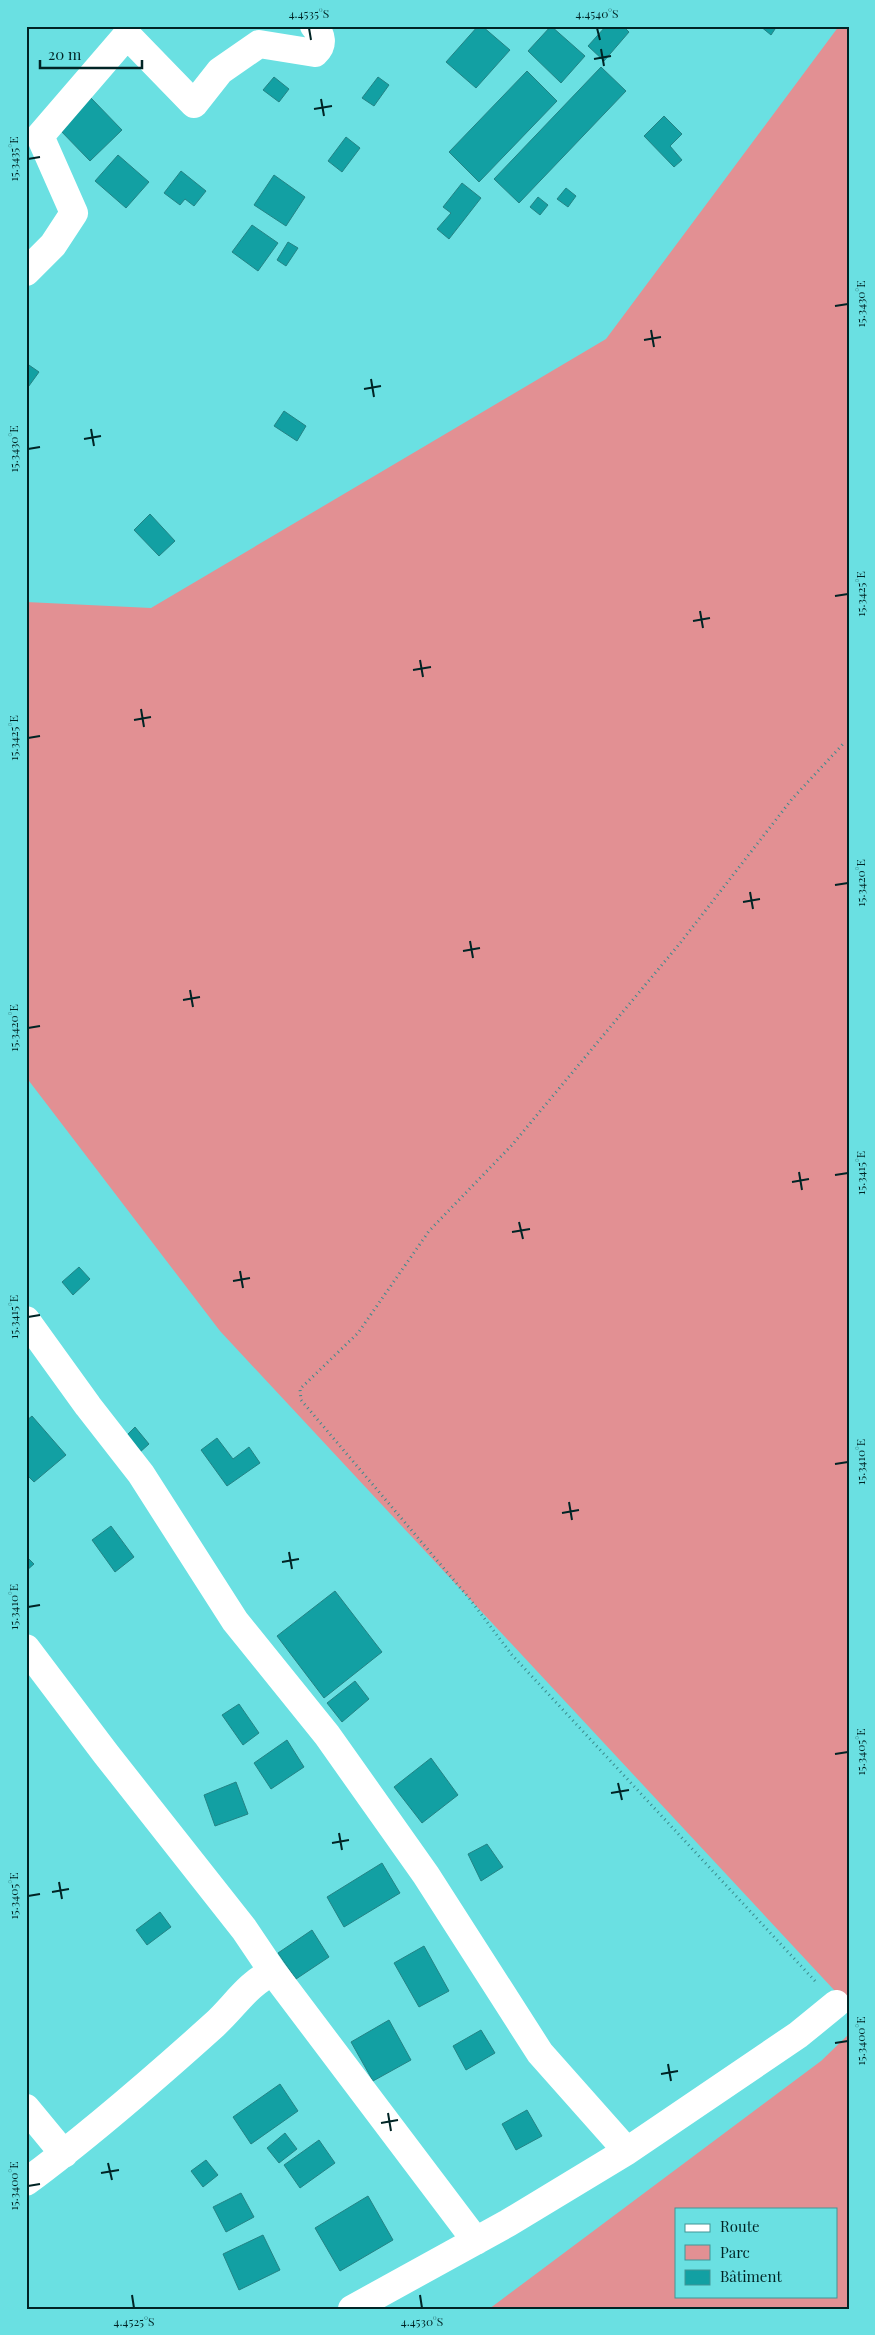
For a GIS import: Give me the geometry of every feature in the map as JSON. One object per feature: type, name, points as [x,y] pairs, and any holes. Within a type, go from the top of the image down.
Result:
[{"type":"street","points":[[26,272],[53,244],[74,212],[40,136],[127,35],[194,104],[220,72],[259,44],[315,53],[320,49],[322,41],[314,26]]},
{"type":"street","points":[[26,1320],[88,1406],[141,1474],[235,1621],[327,1735],[426,1875],[540,2052],[627,2151]]},
{"type":"street","points":[[26,1648],[106,1754],[244,1929],[273,1972],[476,2241]]},
{"type":"street","points":[[26,2182],[64,2154],[216,2024],[253,1983],[273,1972]]},
{"type":"street","points":[[352,2309],[476,2241],[627,2151],[798,2036],[836,2004]]},
{"type":"street","points":[[26,2108],[64,2154]]},
{"type":"path","points":[[836,2004],[512,1655],[469,1598],[300,1400],[299,1394],[300,1389],[358,1333],[430,1231],[512,1145],[681,942],[792,799],[844,742]]},
{"type":"green space","points":[[839,26],[849,26],[849,2006],[220,1331],[26,1077],[26,602],[151,608],[606,339]]},
{"type":"green space","points":[[849,2034],[849,2309],[489,2309],[821,2061]]},
{"type":"building","points":[[478,26],[482,26],[510,50],[476,88],[446,62]]},
{"type":"building","points":[[551,26],[585,56],[561,83],[528,51]]},
{"type":"building","points":[[606,26],[623,26],[629,32],[604,61],[588,46]]},
{"type":"building","points":[[760,26],[777,26],[771,35]]},
{"type":"building","points":[[601,67],[626,91],[519,203],[494,179]]},
{"type":"building","points":[[527,71],[557,101],[479,182],[449,152]]},
{"type":"building","points":[[274,77],[289,89],[279,102],[263,90]]},
{"type":"building","points":[[378,77],[389,85],[374,106],[362,98]]},
{"type":"building","points":[[91,98],[122,130],[90,161],[59,129]]},
{"type":"building","points":[[664,116],[682,134],[670,146],[682,160],[674,167],[644,136]]},
{"type":"building","points":[[346,137],[360,148],[342,172],[328,161]]},
{"type":"building","points":[[118,155],[149,182],[126,208],[95,181]]},
{"type":"building","points":[[181,171],[206,191],[194,206],[185,199],[180,205],[164,193]]},
{"type":"building","points":[[274,175],[305,197],[286,226],[254,205]]},
{"type":"building","points":[[462,183],[481,198],[449,239],[437,229],[451,213],[443,207]]},
{"type":"building","points":[[566,188],[576,196],[568,207],[557,199]]},
{"type":"building","points":[[538,197],[548,205],[540,215],[530,207]]},
{"type":"building","points":[[252,225],[278,243],[258,271],[232,252]]},
{"type":"building","points":[[288,242],[298,248],[286,266],[277,260]]},
{"type":"building","points":[[26,363],[39,372],[26,390]]},
{"type":"building","points":[[284,411],[306,426],[297,441],[274,426]]},
{"type":"building","points":[[150,514],[175,541],[159,556],[134,530]]},
{"type":"building","points":[[79,1267],[90,1279],[73,1295],[62,1282]]},
{"type":"building","points":[[32,1416],[66,1455],[34,1482],[26,1474],[26,1421]]},
{"type":"building","points":[[135,1427],[149,1444],[139,1453],[125,1437]]},
{"type":"building","points":[[217,1438],[233,1459],[249,1447],[260,1463],[227,1486],[201,1450]]},
{"type":"building","points":[[111,1526],[134,1557],[115,1572],[92,1540]]},
{"type":"building","points":[[26,1556],[34,1564],[26,1571]]},
{"type":"building","points":[[335,1591],[382,1652],[324,1698],[277,1636]]},
{"type":"building","points":[[355,1681],[369,1699],[342,1722],[327,1703]]},
{"type":"building","points":[[239,1704],[259,1733],[243,1745],[222,1715]]},
{"type":"building","points":[[287,1740],[304,1767],[271,1789],[254,1763]]},
{"type":"building","points":[[431,1758],[458,1795],[422,1823],[394,1787]]},
{"type":"building","points":[[236,1782],[248,1814],[215,1826],[204,1795]]},
{"type":"building","points":[[487,1844],[503,1867],[481,1881],[468,1854]]},
{"type":"building","points":[[382,1863],[400,1893],[344,1927],[327,1897]]},
{"type":"building","points":[[160,1912],[171,1927],[147,1945],[136,1930]]},
{"type":"building","points":[[312,1930],[329,1957],[296,1979],[278,1953]]},
{"type":"building","points":[[424,1946],[449,1991],[419,2007],[394,1963]]},
{"type":"building","points":[[389,2020],[411,2060],[373,2081],[351,2042]]},
{"type":"building","points":[[481,2030],[495,2053],[466,2070],[453,2046]]},
{"type":"building","points":[[280,2084],[298,2111],[251,2144],[233,2117]]},
{"type":"building","points":[[527,2110],[542,2136],[516,2150],[502,2124]]},
{"type":"building","points":[[285,2133],[297,2149],[279,2163],[267,2148]]},
{"type":"building","points":[[319,2140],[335,2163],[300,2188],[284,2165]]},
{"type":"building","points":[[206,2160],[218,2175],[203,2187],[191,2171]]},
{"type":"building","points":[[241,2193],[254,2217],[226,2232],[213,2207]]},
{"type":"building","points":[[368,2196],[393,2240],[340,2271],[315,2228]]},
{"type":"building","points":[[263,2235],[280,2270],[239,2290],[223,2254]]}]
